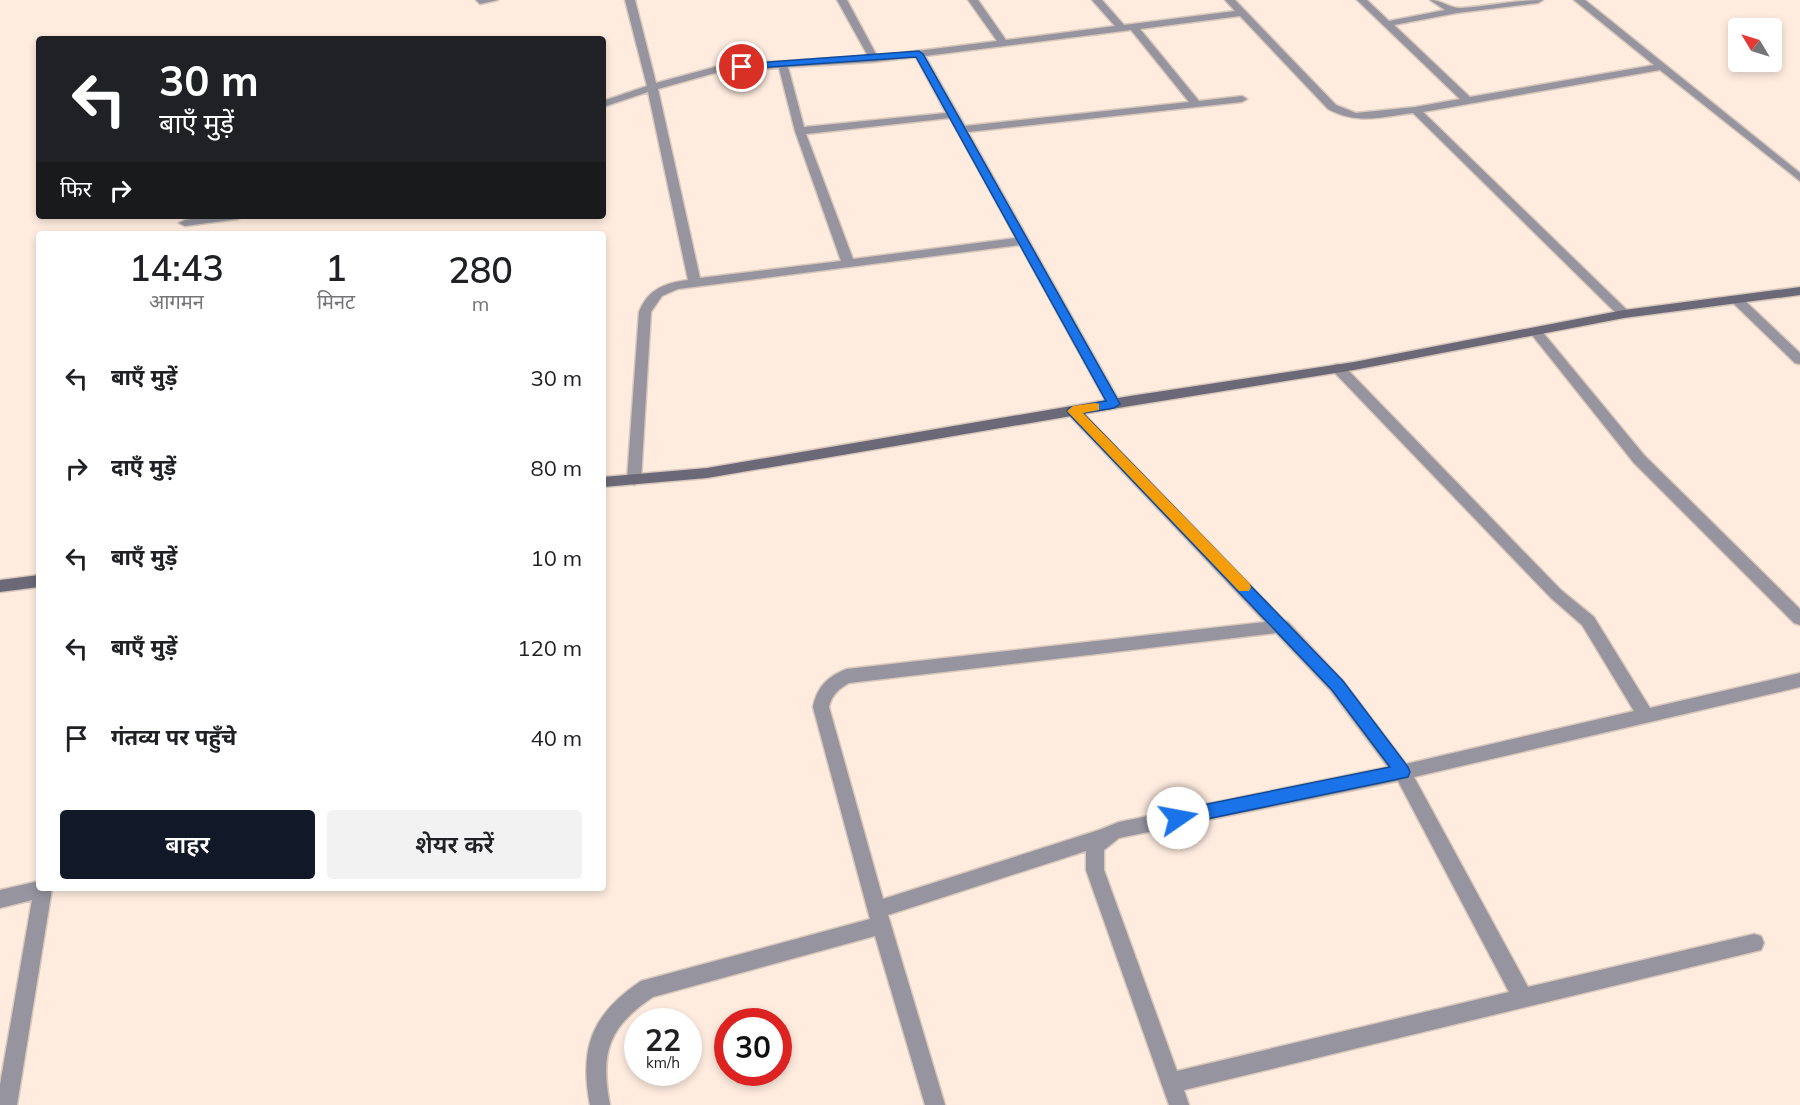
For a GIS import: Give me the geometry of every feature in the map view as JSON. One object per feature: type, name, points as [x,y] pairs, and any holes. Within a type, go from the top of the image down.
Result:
[{"type":"street","points":[[480,1],[493,0]]},
{"type":"street","points":[[630,0],[696,283]]},
{"type":"street","points":[[842,0],[874,58]]},
{"type":"street","points":[[973,0],[1003,43]]},
{"type":"street","points":[[1097,0],[1122,28]]},
{"type":"street","points":[[1230,0],[1332,107],[1340,112],[1356,116],[1469,102],[1662,67]]},
{"type":"street","points":[[1362,0],[1469,102]]},
{"type":"street","points":[[1434,0],[1447,8],[1459,11]]},
{"type":"street","points":[[1387,24],[1538,0]]},
{"type":"street","points":[[1579,0],[1800,178]]},
{"type":"street","points":[[606,103],[652,87],[722,68],[919,54],[1243,14]]},
{"type":"street","points":[[1134,27],[1196,104]]},
{"type":"street","points":[[919,54],[1114,404]]},
{"type":"street","points":[[783,65],[800,131],[848,263]]},
{"type":"street","points":[[962,130],[1242,99]]},
{"type":"street","points":[[1415,110],[1624,314]]},
{"type":"street","points":[[800,131],[953,115]]},
{"type":"street","points":[[185,224],[218,219]]},
{"type":"street","points":[[634,480],[645,312],[649,301],[656,293],[666,288],[696,283],[1023,241]]},
{"type":"street","points":[[606,482],[708,473],[1338,368],[1624,314],[1738,301],[1800,291]]},
{"type":"street","points":[[1738,301],[1800,360]]},
{"type":"street","points":[[1536,332],[1639,459],[1800,619]]},
{"type":"street","points":[[1338,368],[1556,594],[1588,621],[1646,716]]},
{"type":"street","points":[[1073,411],[1282,626],[1337,686],[1402,772],[1523,998]]},
{"type":"street","points":[[0,586],[36,580]]},
{"type":"street","points":[[935,1105],[879,918],[821,707],[822,697],[828,688],[847,676],[1282,626]]},
{"type":"street","points":[[600,1105],[594,1068],[596,1050],[613,1015],[628,999],[648,988],[879,918],[1101,838],[1109,833],[1402,772],[1800,680]]},
{"type":"street","points":[[1101,838],[1094,847],[1092,857],[1095,870],[1179,1105]]},
{"type":"street","points":[[0,899],[36,890]]},
{"type":"street","points":[[8,1105],[43,891]]},
{"type":"street","points":[[1170,1083],[1754,943]]},
{"type":"slow traffic","points":[[1095,407],[1073,411],[1244,587]]},
{"type":"route","points":[[742,67],[919,54],[1114,404],[1073,411],[1266,609],[1337,686],[1402,772],[1178,818]]}]
